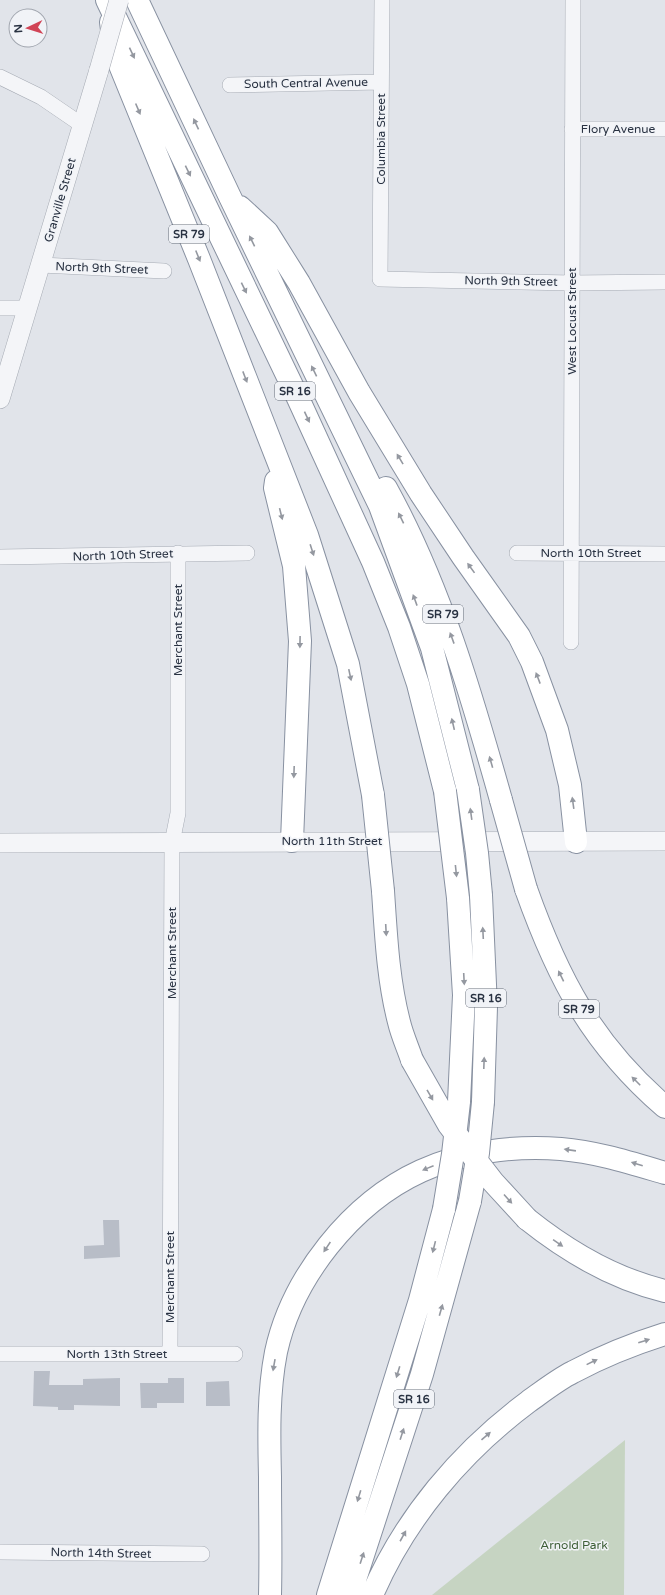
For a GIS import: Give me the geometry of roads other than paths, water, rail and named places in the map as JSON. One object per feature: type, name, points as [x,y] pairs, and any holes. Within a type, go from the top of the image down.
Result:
[{"type":"highway","name":"SR 16","points":[[137,0],[230,198],[380,506],[432,648],[468,790],[477,853],[481,895],[486,1008],[483,1102],[478,1153],[470,1201],[422,1374],[350,1595]]},
{"type":"highway","name":"SR 16","points":[[112,2],[297,396],[373,562],[399,627],[418,684],[446,791],[458,898],[464,995],[459,1102],[453,1154],[444,1209],[420,1300],[328,1595]]},
{"type":"highway","name":"SR 79","points":[[112,2],[115,54],[196,252],[307,535],[348,664],[373,795],[383,891],[387,954],[393,992],[399,1022],[412,1060],[449,1125],[493,1182],[527,1219],[565,1248],[598,1266],[665,1291]]},
{"type":"highway","points":[[230,198],[267,232],[299,283],[359,392],[421,494],[463,557],[519,636],[532,662],[557,730],[570,785],[576,842]]},
{"type":"highway","name":"SR 79","points":[[350,444],[387,489],[413,542],[443,614],[462,666],[526,889],[553,960],[583,1015],[615,1059],[665,1107]]},
{"type":"highway","points":[[278,462],[275,488],[294,566],[300,641],[292,841]]},
{"type":"highway","points":[[270,1595],[270,1412],[272,1377],[276,1352],[282,1328],[303,1282],[331,1241],[358,1214],[397,1184],[420,1171],[446,1161],[485,1152],[531,1148],[561,1149],[608,1156],[665,1173]]},
{"type":"highway","points":[[372,1595],[407,1529],[442,1483],[481,1441],[514,1412],[572,1372],[623,1347],[665,1334]]},
{"type":"street","name":"Columbia Street","points":[[380,279],[382,0]]},
{"type":"street","name":"West Locust Street","points":[[571,642],[573,0]]},
{"type":"street","name":"Granville Street","points":[[0,399],[26,308],[41,265],[99,70],[112,2]]},
{"type":"street","points":[[0,77],[42,97],[82,126]]},
{"type":"street","name":"South Central Avenue","points":[[230,85],[381,82]]},
{"type":"street","name":"Flory Avenue","points":[[572,129],[665,129]]},
{"type":"street","name":"North 9th Street","points":[[41,265],[164,271]]},
{"type":"street","name":"North 9th Street","points":[[380,279],[572,283],[665,282]]},
{"type":"street","points":[[0,308],[26,308]]},
{"type":"street","name":"Merchant Street","points":[[170,1354],[172,843],[178,813],[178,553]]},
{"type":"street","name":"North 10th Street","points":[[0,557],[247,553]]},
{"type":"street","name":"North 10th Street","points":[[517,553],[665,554]]},
{"type":"street","name":"North 11th Street","points":[[0,843],[665,841]]},
{"type":"street","name":"North 13th Street","points":[[0,1354],[235,1354]]},
{"type":"street","name":"North 14th Street","points":[[0,1552],[202,1554]]},
{"type":"park label","name":"Arnold Park","points":[[574,1545]]}]
